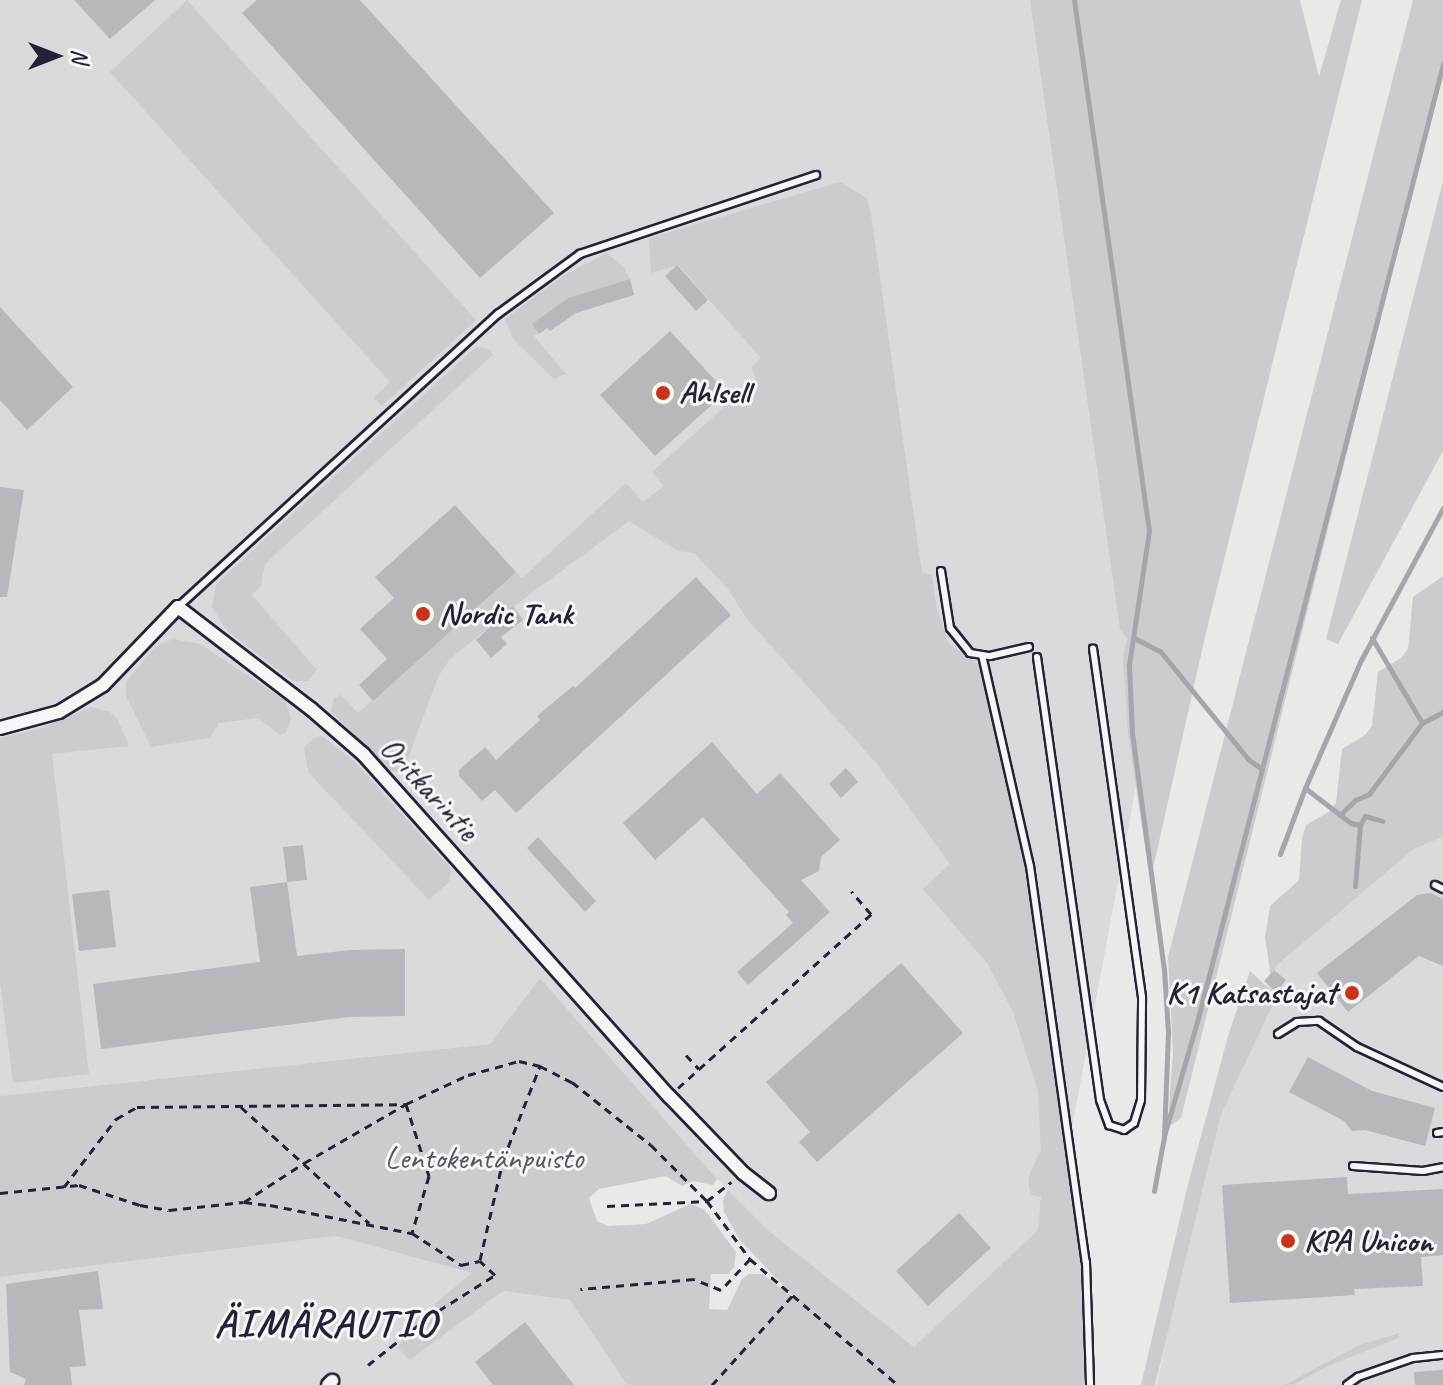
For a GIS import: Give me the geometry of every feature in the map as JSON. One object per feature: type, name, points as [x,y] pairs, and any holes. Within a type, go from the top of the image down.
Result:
[{"type":"street","points":[[0,728],[59,712],[103,685],[178,607]]},
{"type":"street","name":"Oritkarintie","points":[[178,607],[311,709],[363,754],[669,1096],[743,1173],[769,1193]]},
{"type":"lane","points":[[178,607],[498,314],[580,254],[816,175]]},
{"type":"lane","points":[[941,571],[950,628],[970,653],[982,655],[1029,647]]},
{"type":"lane","points":[[1037,657],[1100,1100],[1109,1125],[1124,1130],[1134,1123],[1141,1100],[1142,997],[1093,648]]},
{"type":"lane","points":[[982,655],[1030,866],[1086,1262],[1090,1385]]},
{"type":"lane","points":[[1435,885],[1443,889]]},
{"type":"lane","points":[[1278,1034],[1297,1022],[1319,1021],[1357,1047],[1443,1087]]},
{"type":"lane","points":[[1353,1166],[1423,1171],[1443,1167]]},
{"type":"lane","points":[[1347,1385],[1358,1377],[1413,1358],[1443,1355]]},
{"type":"path","points":[[669,1096],[871,914],[851,891]]},
{"type":"path","points":[[686,1055],[699,1069]]},
{"type":"path","points":[[244,1202],[406,1104],[500,1064],[519,1061],[540,1066],[572,1082],[651,1145],[707,1201],[750,1259],[898,1385]]},
{"type":"path","points":[[480,1261],[503,1160],[540,1066]]},
{"type":"path","points":[[64,1187],[116,1119],[127,1111],[186,1104],[241,1107],[406,1104]]},
{"type":"path","points":[[406,1104],[429,1176],[412,1233]]},
{"type":"path","points":[[241,1107],[370,1223]]},
{"type":"path","points":[[607,1206],[707,1201],[743,1173]]},
{"type":"path","points":[[0,1193],[90,1187],[140,1205],[169,1210],[244,1202],[412,1233],[461,1265],[480,1261]]},
{"type":"path","points":[[580,1289],[694,1279],[721,1290],[750,1259]]},
{"type":"path","points":[[368,1365],[427,1318],[495,1275],[480,1261]]},
{"type":"path","points":[[712,1385],[793,1295]]},
{"type":"shaded area","points":[[0,0],[1055,0],[1143,749],[1055,1218],[914,1347],[769,1231],[717,1179],[540,978],[490,1044],[0,1096]]},
{"type":"shaded area","points":[[1443,837],[1443,1385],[1157,1385],[1212,1103],[1276,966],[1414,849]]},
{"type":"shaded area","points":[[336,1236],[472,1273],[416,1319],[409,1359],[503,1291],[570,1300],[671,1385],[0,1385],[0,1277]]},
{"type":"green space","points":[[187,0],[476,320],[382,406],[374,398],[390,382],[110,72]]},
{"type":"green space","points":[[1030,0],[1300,0],[1319,77],[1341,0],[1362,0],[1205,637],[1152,873],[1148,867],[1128,733],[1123,657],[1127,639],[1120,629]]},
{"type":"green space","points":[[1413,0],[1443,0],[1443,67],[1181,1118],[1172,1125],[1168,1120],[1173,1053],[1168,957]]},
{"type":"green space","points":[[1443,181],[1443,451],[1338,644],[1326,639]]},
{"type":"green space","name":"Lentokentänpuisto","points":[[840,182],[867,198],[871,214],[922,573],[932,575],[937,610],[949,644],[980,665],[984,672],[1026,867],[1081,1264],[1085,1385],[627,1385],[570,1300],[503,1291],[410,1360],[398,1348],[416,1319],[472,1273],[336,1236],[0,1277],[0,1096],[490,1044],[540,978],[717,1179],[713,1185],[693,1181],[682,1186],[666,1176],[599,1189],[589,1198],[597,1221],[608,1226],[646,1224],[690,1204],[704,1209],[736,1252],[734,1267],[728,1274],[711,1274],[709,1309],[727,1310],[742,1279],[749,1274],[762,1274],[796,1299],[739,1239],[724,1212],[723,1200],[728,1190],[769,1231],[914,1347],[1038,1230],[1041,1197],[1032,1195],[1029,1175],[1041,1149],[1038,1091],[1013,1012],[987,963],[923,889],[950,864],[878,765],[747,619],[728,589],[694,553],[678,551],[629,521],[529,595],[450,659],[438,677],[403,772],[389,771],[331,711],[334,698],[341,695],[358,713],[516,572],[522,578],[626,483],[643,502],[664,486],[652,472],[756,378],[751,368],[761,358],[678,265],[651,273],[649,238]]},
{"type":"green space","points":[[607,253],[624,268],[630,279],[568,298],[532,324],[538,333],[534,336],[566,374],[554,379],[513,339],[505,319],[566,274]]},
{"type":"green space","points":[[476,347],[487,348],[493,355],[265,564],[261,586],[252,595],[317,670],[308,681],[293,681],[226,630],[212,607],[216,584]]},
{"type":"green space","points":[[1443,576],[1443,837],[1414,849],[1276,966],[1271,978],[1265,937],[1270,906],[1299,880],[1306,825],[1329,812],[1336,803],[1342,749],[1365,735],[1372,726],[1378,672],[1401,658],[1408,649],[1413,597]]},
{"type":"green space","points":[[173,639],[200,644],[286,701],[291,719],[286,732],[280,735],[258,718],[219,723],[210,738],[151,747],[126,696],[126,682],[155,647]]},
{"type":"green space","points":[[91,707],[110,712],[118,720],[129,746],[52,754],[89,1074],[13,1083],[0,982],[0,738],[39,729]]},
{"type":"green space","points":[[322,736],[354,761],[451,869],[449,882],[429,900],[308,772],[304,747],[315,737]]},
{"type":"green space","points":[[1250,971],[1277,996],[1221,1114],[1155,1385],[1141,1385],[1187,1188],[1228,1036]]},
{"type":"green space","points":[[1399,1333],[1399,1338],[1330,1365],[1293,1385],[1284,1385],[1360,1345]]},
{"type":"building","points":[[74,0],[155,0],[110,39]]},
{"type":"building","points":[[257,0],[360,0],[554,213],[480,278],[242,13]]},
{"type":"building","points":[[677,265],[708,300],[696,311],[665,276]]},
{"type":"building","points":[[630,279],[634,295],[576,313],[550,331],[547,328],[539,334],[532,324],[568,298]]},
{"type":"building","points":[[0,307],[73,387],[27,430],[0,400]]},
{"type":"building","name":"Ahlsell","points":[[670,331],[726,392],[655,456],[600,395]]},
{"type":"building","points":[[0,487],[24,490],[7,597],[0,597]]},
{"type":"building","name":"Nordic Tank","points":[[455,505],[516,572],[373,701],[359,685],[387,659],[360,629],[394,598],[375,577]]},
{"type":"building","points":[[696,577],[731,615],[516,813],[495,790],[482,801],[459,776],[459,770],[485,747],[496,760],[540,720],[537,716],[573,686],[575,688]]},
{"type":"building","points":[[513,606],[523,620],[501,637],[507,644],[491,658],[476,640]]},
{"type":"building","points":[[712,742],[757,794],[780,773],[840,840],[821,857],[819,871],[801,880],[830,912],[748,985],[737,972],[793,923],[786,915],[789,912],[703,817],[655,860],[623,823]]},
{"type":"building","points":[[846,768],[858,782],[841,798],[829,784]]},
{"type":"building","points":[[538,837],[596,901],[585,912],[527,848]]},
{"type":"building","points":[[303,845],[307,880],[287,882],[283,847]]},
{"type":"building","points":[[287,882],[297,956],[350,950],[405,949],[405,1016],[349,1017],[101,1049],[93,984],[260,962],[250,887]]},
{"type":"building","points":[[109,890],[116,947],[79,951],[72,894]]},
{"type":"building","name":"K1 Katsastajat","points":[[1431,893],[1443,899],[1443,966],[1419,956],[1348,1012],[1317,973],[1417,895]]},
{"type":"building","points":[[901,963],[963,1033],[817,1162],[799,1142],[810,1132],[766,1082]]},
{"type":"building","points":[[1274,970],[1286,980],[1276,992],[1264,981]]},
{"type":"building","points":[[1308,1057],[1372,1091],[1435,1108],[1425,1146],[1365,1130],[1352,1131],[1344,1121],[1289,1092]]},
{"type":"building","name":"KPA Unicon","points":[[1347,1177],[1348,1194],[1443,1189],[1443,1255],[1421,1257],[1423,1286],[1354,1289],[1355,1295],[1230,1303],[1222,1185]]},
{"type":"building","points":[[959,1213],[991,1248],[928,1306],[896,1271]]},
{"type":"building","points":[[98,1271],[103,1309],[79,1310],[86,1366],[70,1367],[72,1385],[24,1385],[26,1379],[10,1372],[6,1284]]},
{"type":"building","points":[[525,1322],[574,1385],[493,1385],[475,1362]]},
{"type":"building","points":[[1443,1370],[1443,1385],[1415,1385],[1414,1372]]},
{"type":"waterway","points":[[1074,0],[1149,531],[1129,665],[1132,733],[1164,969],[1168,1032],[1164,1137],[1154,1191]]},
{"type":"waterway","points":[[1164,1136],[1197,1022],[1443,64]]},
{"type":"waterway","points":[[1280,854],[1360,662],[1443,508]]},
{"type":"waterway","points":[[1134,638],[1160,651],[1248,759],[1262,769]]},
{"type":"waterway","points":[[1372,638],[1422,723]]},
{"type":"waterway","points":[[1340,815],[1355,800],[1369,794],[1422,723],[1443,712]]},
{"type":"waterway","points":[[1305,788],[1351,823],[1360,825]]},
{"type":"waterway","points":[[1355,886],[1360,825],[1365,816],[1382,821]]},
{"type":"place","name":"Ahlsell","points":[[663,393]]},
{"type":"place","name":"Nordic Tank","points":[[423,614]]},
{"type":"place","name":"K1 Katsastajat","points":[[1352,993]]},
{"type":"place","name":"KPA Unicon","points":[[1288,1241]]},
{"type":"district","name":"ÄIMÄRAUTIO","points":[[326,1323]]}]
